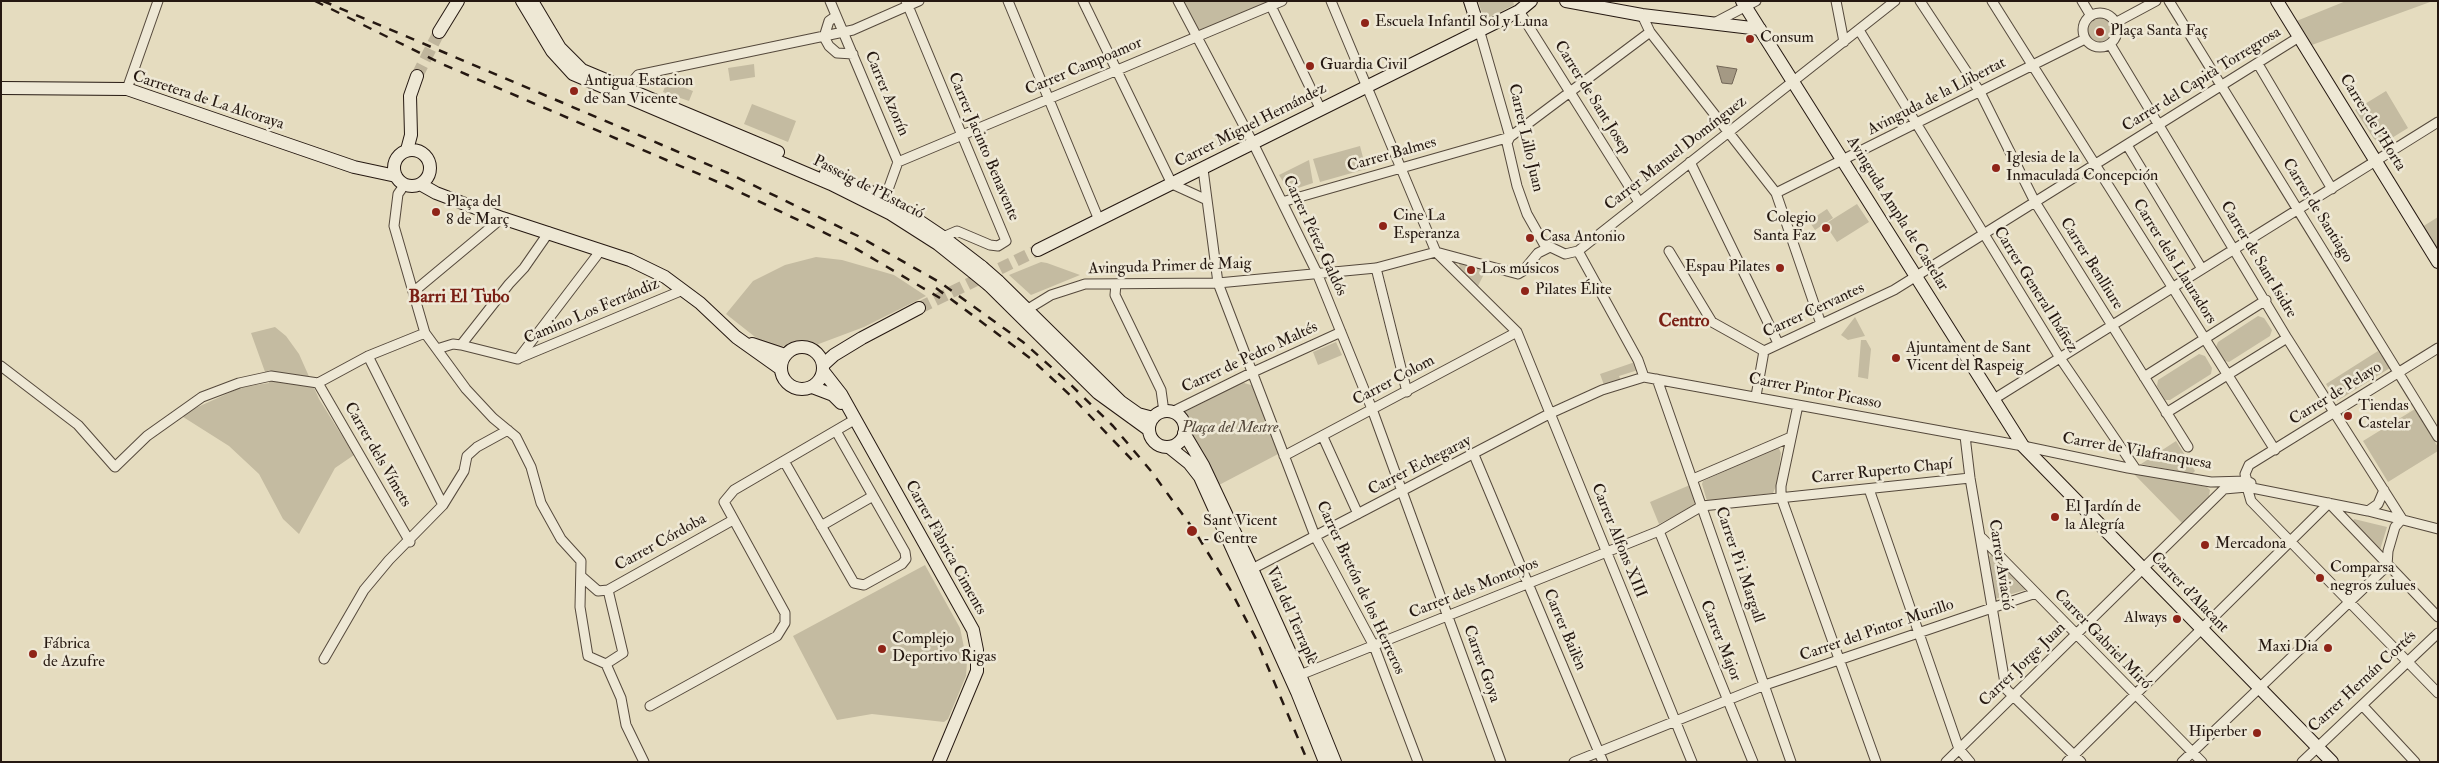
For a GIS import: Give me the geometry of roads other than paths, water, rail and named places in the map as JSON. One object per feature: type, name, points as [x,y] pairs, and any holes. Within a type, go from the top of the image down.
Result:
[{"type":"main road","points":[[438,32],[458,1]]},
{"type":"main road","name":"Passeig de l'Estació","points":[[522,1],[552,51],[573,74],[831,184],[891,214],[977,269]]},
{"type":"main road","name":"Passeig de l'Estació","points":[[532,1],[560,48],[582,70],[884,198],[943,237],[993,283],[1028,309],[1121,402],[1138,414],[1160,418]]},
{"type":"main road","name":"Carrer Miguel Hernández","points":[[1038,250],[1321,110],[1531,1]]},
{"type":"main road","points":[[1566,1],[1642,15],[1760,28]]},
{"type":"main road","name":"Carrer de l'Horta","points":[[2277,1],[2438,262]]},
{"type":"main road","name":"Carrer Lillo Juan","points":[[1470,2],[1480,29]]},
{"type":"main road","name":"Avinguda Ampla de Castelar","points":[[1748,3],[1760,28],[2023,446]]},
{"type":"main road","points":[[412,150],[410,96],[417,76]]},
{"type":"main road","name":"Carretera de La Alcoraya","points":[[1,88],[127,89],[354,167],[371,169],[400,180]]},
{"type":"main road","points":[[412,150],[428,159],[430,166],[424,180],[414,186],[400,180],[395,162],[401,154],[412,150]]},
{"type":"main road","name":"Carretera de La Alcoraya","points":[[371,169],[395,162]]},
{"type":"main road","points":[[424,180],[442,194],[502,218],[630,260],[665,277],[683,290],[736,337],[781,369]]},
{"type":"main road","name":"Passeig de l'Estació","points":[[993,283],[1098,394],[1160,418]]},
{"type":"main road","points":[[786,355],[781,369],[784,379],[791,386],[801,389],[812,387],[818,381],[823,368],[834,355],[919,308]]},
{"type":"main road","points":[[736,337],[766,350],[786,355],[801,347],[813,350],[832,350],[862,338]]},
{"type":"main road","points":[[813,350],[820,356],[823,368]]},
{"type":"main road","name":"Carrer Fàbrica Ciments","points":[[823,368],[841,394],[973,630],[977,650],[977,670],[939,762]]},
{"type":"main road","name":"Carrer Fàbrica Ciments","points":[[812,387],[833,395],[852,416]]},
{"type":"main road","name":"Vial del Terraplè","points":[[1325,762],[1297,692],[1200,477],[1189,463],[1169,447],[1155,443],[1160,418],[1182,420],[1184,433],[1203,465],[1300,675],[1335,762]]},
{"type":"main road","points":[[1169,447],[1180,441],[1184,433]]},
{"type":"main road","name":"Carrer d'Alacant","points":[[2023,446],[2260,688],[2313,750],[2332,762]]},
{"type":"street","points":[[127,89],[158,1]]},
{"type":"street","name":"Carrer Azorín","points":[[830,1],[898,162],[884,198]]},
{"type":"street","points":[[627,88],[638,75],[843,32],[907,4],[919,1]]},
{"type":"street","points":[[1008,1],[1099,220]]},
{"type":"street","points":[[1083,1],[1172,184],[1208,200]]},
{"type":"street","name":"Carrer Pérez Galdós","points":[[1178,1],[1253,143],[1317,273],[1372,410],[1401,493]]},
{"type":"street","name":"Carrer Campoamor","points":[[898,162],[1282,1]]},
{"type":"street","points":[[1331,1],[1436,252],[1517,332]]},
{"type":"street","points":[[1836,1],[1844,42]]},
{"type":"street","name":"Carrer Manuel Domínguez","points":[[1578,251],[1895,1]]},
{"type":"street","name":"Carrer Benlliure","points":[[1920,1],[1980,92],[2036,202],[2188,446]]},
{"type":"street","name":"Carrer dels Llauradors","points":[[1992,1],[2274,450]]},
{"type":"street","points":[[2082,1],[2091,16]]},
{"type":"street","points":[[2115,23],[2156,1]]},
{"type":"street","name":"Carrer de Santiago","points":[[2169,1],[2438,437]]},
{"type":"street","points":[[1712,24],[1724,20],[1748,3]]},
{"type":"street","name":"Carrer Jacinto Benavente","points":[[907,4],[1006,241],[998,246],[990,245],[957,231],[943,237]]},
{"type":"street","points":[[1271,6],[1321,110]]},
{"type":"street","name":"Carrer de Sant Josep","points":[[1520,6],[1570,92],[1639,202]]},
{"type":"street","points":[[2096,14],[2107,15],[2115,23],[2116,34],[2110,44],[2096,47],[2085,39],[2082,29],[2091,16],[2096,14]]},
{"type":"street","points":[[1642,15],[1650,32],[1776,193],[1821,324]]},
{"type":"street","points":[[836,16],[829,21],[824,37],[829,46],[837,53],[853,54]]},
{"type":"street","name":"Carrer Lillo Juan","points":[[1480,29],[1510,137],[1507,143],[1517,186],[1544,244],[1550,247]]},
{"type":"street","name":"Carrer General Ibáñez","points":[[1859,30],[1982,234],[2060,358],[2135,468]]},
{"type":"street","points":[[1510,137],[1650,32]]},
{"type":"street","name":"Carrer del Capità Torregrosa","points":[[1917,276],[2299,37]]},
{"type":"street","name":"Avinguda de la Llibertat","points":[[1776,193],[2085,39]]},
{"type":"street","name":"Carrer de Sant Isidre","points":[[2110,44],[2266,300],[2287,338],[2402,519]]},
{"type":"street","points":[[2258,64],[2332,189]]},
{"type":"street","points":[[1994,399],[2438,122]]},
{"type":"street","name":"Carrer Balmes","points":[[1282,202],[1510,137]]},
{"type":"street","points":[[2127,145],[2202,269]]},
{"type":"street","points":[[1690,162],[1778,343]]},
{"type":"street","name":"Carrer Bretón de los Herreros","points":[[1203,169],[1218,283],[1251,373],[1316,536],[1374,646],[1418,762]]},
{"type":"street","points":[[400,180],[394,226],[416,296],[425,333],[466,389],[493,418],[516,437],[531,467],[541,503],[561,539],[581,561],[580,607],[588,656],[606,664],[621,698],[626,725],[644,762]]},
{"type":"street","points":[[416,296],[418,288],[502,218]]},
{"type":"street","points":[[437,349],[457,345],[508,284],[524,268],[549,232]]},
{"type":"street","points":[[1436,252],[1518,274],[1524,271],[1538,252],[1550,247],[1565,254],[1578,251],[1638,360],[1644,377]]},
{"type":"street","points":[[518,360],[600,250]]},
{"type":"street","points":[[1669,251],[1712,322],[1764,351]]},
{"type":"street","name":"Avinguda Primer de Maig","points":[[1028,309],[1051,295],[1085,284],[1218,283],[1376,268],[1436,252]]},
{"type":"street","points":[[1376,268],[1407,392]]},
{"type":"street","name":"Carrer Cervantes","points":[[1756,396],[1764,351],[1894,290],[1917,276]]},
{"type":"street","points":[[1116,284],[1115,295],[1160,390],[1160,418]]},
{"type":"street","name":"Camino Los Ferrándiz","points":[[457,345],[518,360],[683,290]]},
{"type":"street","points":[[2144,377],[2266,300]]},
{"type":"street","name":"Carrer de Pedro Maltés","points":[[1160,418],[1251,373],[1341,332]]},
{"type":"street","name":"Carrer Colom","points":[[1284,456],[1323,437],[1517,332]]},
{"type":"street","name":"Carrer Alfons XIII","points":[[1517,332],[1692,762]]},
{"type":"street","points":[[1,366],[78,425],[115,467],[147,436],[202,396],[239,383],[272,376],[318,383],[368,356],[425,333]]},
{"type":"street","points":[[2166,413],[2287,338]]},
{"type":"street","name":"Carrer de Pelayo","points":[[2247,484],[2246,474],[2249,465],[2438,348]]},
{"type":"street","points":[[368,356],[443,506]]},
{"type":"street","name":"Carrer Pintor Picasso","points":[[1602,390],[1644,377],[2023,446]]},
{"type":"street","name":"Carrer Pi i Margall","points":[[1657,379],[1791,762]]},
{"type":"street","name":"Carrer dels Vímets","points":[[318,383],[410,542]]},
{"type":"street","name":"Carrer Echegaray","points":[[1252,569],[1474,455],[1549,414],[1602,390]]},
{"type":"street","points":[[1798,405],[1781,486],[1781,497],[1840,660],[1873,761]]},
{"type":"street","points":[[650,706],[777,636],[785,623],[785,613],[724,502],[734,490],[836,431],[852,416]]},
{"type":"street","points":[[324,659],[364,590],[390,560],[410,542],[443,506],[464,471],[467,456],[477,447],[508,430]]},
{"type":"street","points":[[784,460],[855,585],[864,585],[902,564],[906,559],[905,552],[836,431]]},
{"type":"street","name":"Carrer Aviació","points":[[1966,436],[1970,478],[1982,537],[2006,689],[2012,696]]},
{"type":"street","points":[[1323,437],[1358,514]]},
{"type":"street","points":[[1693,479],[1791,437]]},
{"type":"street","name":"Carrer de Vilafranquesa","points":[[2023,446],[2211,482],[2247,484],[2438,529]]},
{"type":"street","name":"Carrer Bailèn","points":[[1474,455],[1603,762]]},
{"type":"street","name":"Carrer Ruperto Chapí","points":[[1702,506],[1970,478]]},
{"type":"street","points":[[2247,484],[2251,501],[2438,693]]},
{"type":"street","name":"Carrer Jorge Juan","points":[[1946,762],[2220,493],[2229,487],[2247,484]]},
{"type":"street","points":[[1869,489],[1959,749],[1970,762]]},
{"type":"street","points":[[2368,511],[2378,504],[2384,490]]},
{"type":"street","name":"Carrer Goya","points":[[1401,493],[1501,762]]},
{"type":"street","points":[[821,526],[873,496]]},
{"type":"street","points":[[2012,696],[2074,760],[2134,694],[2329,503],[2387,566],[2438,617]]},
{"type":"street","points":[[1659,531],[1702,506]]},
{"type":"street","points":[[2182,762],[2387,566],[2388,551],[2395,527],[2402,519]]},
{"type":"street","name":"Carrer Córdoba","points":[[606,664],[623,653],[608,590],[733,520]]},
{"type":"street","name":"Carrer dels Montoyos","points":[[1300,675],[1659,531]]},
{"type":"street","name":"Carrer Major","points":[[1659,531],[1753,762]]},
{"type":"street","name":"Carrer Gabriel Miró","points":[[1982,537],[2202,762]]},
{"type":"street","points":[[582,577],[598,591],[608,590]]},
{"type":"street","name":"Carrer del Pintor Murillo","points":[[1574,762],[1764,686],[2036,593]]},
{"type":"street","name":"Carrer Hernán Cortés","points":[[2302,762],[2438,633]]},
{"type":"street","points":[[2362,705],[2415,762]]},
{"type":"tunnel","points":[[417,76],[439,32]]},
{"type":"tunnel","points":[[919,308],[1038,250]]},
{"type":"railway","points":[[315,1],[442,64],[727,186],[848,244],[940,298]]},
{"type":"railway","points":[[323,1],[728,173],[858,236],[941,283],[1023,342],[1113,426],[1151,471],[1194,530],[1230,589],[1256,639],[1308,762]]},
{"type":"railway","points":[[936,288],[1030,358],[1071,396],[1136,464]]},
{"type":"place","name":"Escuela Infantil Sol y Luna","points":[[1365,23]]},
{"type":"place","name":"Plaça Santa Faç","points":[[2100,32]]},
{"type":"place","name":"Consum","points":[[1750,39]]},
{"type":"place","name":"Guardia Civil","points":[[1310,66]]},
{"type":"place","name":"Antigua Estacion de San Vicente","points":[[574,91]]},
{"type":"place","name":"Iglesia de la Inmaculada Concepción","points":[[1996,168]]},
{"type":"place","name":"Plaça del 8 de Març","points":[[436,212]]},
{"type":"place","name":"Cine La Esperanza","points":[[1383,226]]},
{"type":"place","name":"Colegio Santa Faz","points":[[1826,228]]},
{"type":"place","name":"Casa Antonio","points":[[1530,238]]},
{"type":"place","name":"Espau Pilates","points":[[1780,268]]},
{"type":"place","name":"Los músicos","points":[[1471,270]]},
{"type":"place","name":"Pilates Élite","points":[[1525,291]]},
{"type":"place","name":"Ajuntament de Sant Vicent del Raspeig","points":[[1896,358]]},
{"type":"place","name":"Tiendas Castelar","points":[[2348,416]]},
{"type":"place","name":"El Jardín de la Alegría","points":[[2055,517]]},
{"type":"place","name":"Sant Vicent - Centre","points":[[1192,531]]},
{"type":"place","name":"Mercadona","points":[[2205,545]]},
{"type":"place","name":"Comparsa negros zulues","points":[[2320,578]]},
{"type":"place","name":"Always","points":[[2177,619]]},
{"type":"place","name":"Maxi Dia","points":[[2328,648]]},
{"type":"place","name":"Complejo Deportivo Rigas","points":[[882,649]]},
{"type":"place","name":"Fábrica de Azufre","points":[[33,654]]},
{"type":"place","name":"Hiperber","points":[[2257,733]]},
{"type":"district","name":"Barri El Tubo","points":[[459,298]]},
{"type":"district","name":"Centro","points":[[1684,322]]},
{"type":"park label","name":"Plaça del Mestre","points":[[1230,429]]}]
